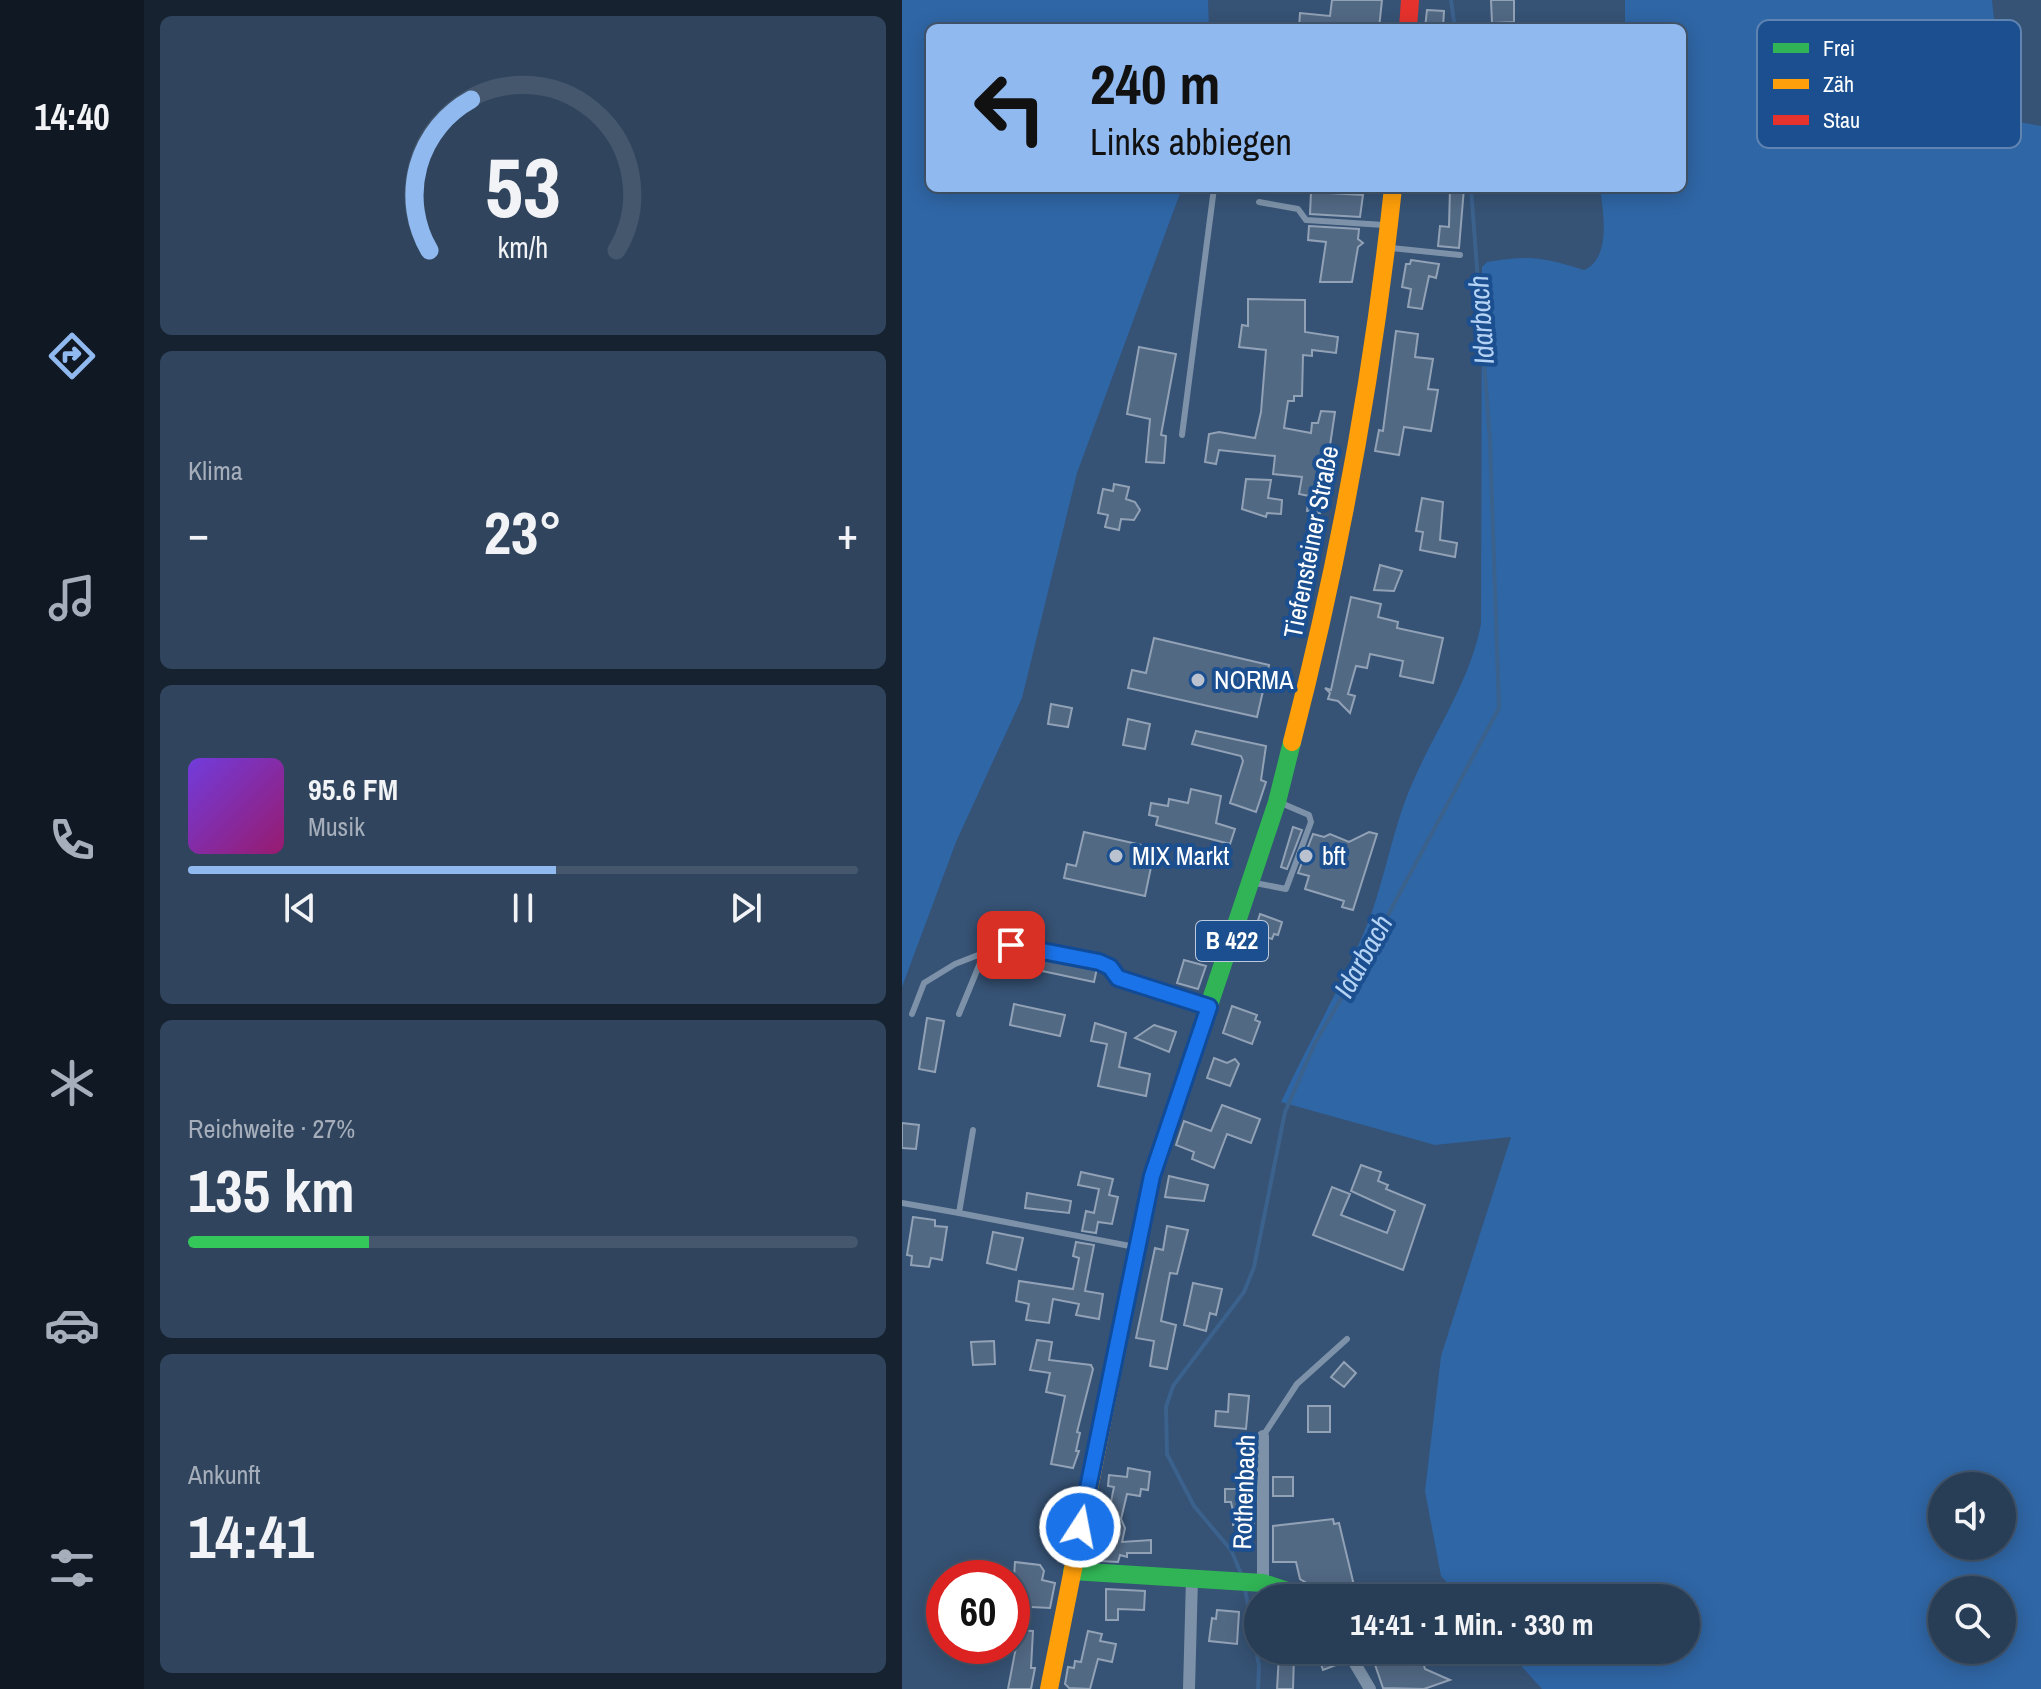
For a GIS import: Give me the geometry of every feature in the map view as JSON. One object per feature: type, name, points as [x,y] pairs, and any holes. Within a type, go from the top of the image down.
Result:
[{"type":"main road","points":[[1408,24],[1410,0]]},
{"type":"main road","name":"Tiefensteiner Straße","points":[[1049,1689],[1135,1247],[1166,1127],[1277,802],[1324,619],[1388,248],[1393,192]]},
{"type":"main road","points":[[1072,1571],[1264,1584]]},
{"type":"street","name":"Rothenbach","points":[[1257,1582],[1263,1436]]},
{"type":"street","points":[[1189,1689],[1192,1578]]},
{"type":"street","points":[[1355,1664],[1370,1689]]},
{"type":"lane","points":[[1182,435],[1213,192]]},
{"type":"lane","points":[[1259,202],[1298,209],[1306,220],[1390,225]]},
{"type":"lane","points":[[1388,248],[1460,255]]},
{"type":"lane","points":[[1252,882],[1286,889],[1311,822],[1309,815],[1277,802]]},
{"type":"lane","points":[[912,1014],[924,983],[985,951],[1011,945],[1099,962],[1110,967],[1118,978],[1209,1007]]},
{"type":"lane","points":[[959,1014],[985,951]]},
{"type":"lane","points":[[959,1213],[973,1130]]},
{"type":"lane","points":[[902,1203],[1135,1247]]},
{"type":"lane","name":"Rothenbach","points":[[1263,1436],[1297,1384],[1347,1339]]},
{"type":"shaded area","points":[[902,0],[1208,0],[1209,24],[926,24],[926,192],[1181,192],[1077,473],[1022,698],[956,842],[902,987]]},
{"type":"shaded area","points":[[1625,0],[1992,0],[1994,20],[1757,20],[1757,148],[2021,148],[2021,122],[2041,126],[2041,1689],[1542,1689],[1520,1664],[1700,1664],[1700,1584],[1448,1584],[1441,1576],[1425,1491],[1441,1356],[1511,1137],[1435,1145],[1281,1102],[1369,920],[1408,792],[1462,683],[1481,624],[1482,267],[1487,262],[1527,258],[1584,270],[1599,255],[1604,233],[1600,192],[1686,192],[1686,24],[1625,24]]},
{"type":"building","points":[[1332,0],[1382,0],[1379,24],[1299,24],[1300,13],[1330,16]]},
{"type":"building","points":[[1491,0],[1514,0],[1514,22],[1492,23]]},
{"type":"building","points":[[1427,10],[1444,11],[1443,24],[1425,24]]},
{"type":"building","points":[[1311,192],[1363,195],[1360,217],[1310,214]]},
{"type":"building","points":[[1450,192],[1464,192],[1459,248],[1438,246],[1440,226],[1449,227]]},
{"type":"building","points":[[1309,226],[1359,229],[1358,239],[1363,243],[1358,247],[1352,282],[1320,282],[1326,242],[1308,240]]},
{"type":"building","points":[[1411,260],[1439,264],[1436,278],[1429,276],[1422,309],[1408,307],[1411,289],[1402,287],[1406,264],[1410,264]]},
{"type":"building","points":[[1248,299],[1305,300],[1305,332],[1338,337],[1336,353],[1312,350],[1312,356],[1303,355],[1302,396],[1294,396],[1294,401],[1288,401],[1284,428],[1311,433],[1312,423],[1318,423],[1321,411],[1335,412],[1320,513],[1307,511],[1309,496],[1299,494],[1302,477],[1273,474],[1275,456],[1219,450],[1216,464],[1205,462],[1209,434],[1219,432],[1255,438],[1261,412],[1266,350],[1239,347],[1242,325],[1248,326]]},
{"type":"building","points":[[1396,331],[1418,334],[1415,357],[1433,359],[1428,389],[1438,390],[1431,431],[1404,427],[1399,455],[1375,451],[1379,430],[1383,431]]},
{"type":"building","points":[[1139,347],[1176,354],[1161,435],[1166,436],[1164,463],[1146,462],[1150,419],[1127,414]]},
{"type":"building","points":[[1246,479],[1271,480],[1268,498],[1282,500],[1281,514],[1267,513],[1266,517],[1242,509]]},
{"type":"building","points":[[1114,484],[1129,487],[1126,499],[1135,502],[1140,510],[1134,520],[1121,519],[1119,530],[1105,527],[1108,515],[1098,513],[1103,489],[1113,491]]},
{"type":"building","points":[[1422,498],[1443,502],[1440,540],[1457,543],[1455,557],[1420,550],[1423,532],[1416,531]]},
{"type":"building","points":[[1380,565],[1402,571],[1394,591],[1374,590]]},
{"type":"building","points":[[1351,597],[1381,604],[1378,617],[1398,622],[1397,628],[1443,638],[1433,683],[1400,676],[1403,661],[1370,654],[1367,668],[1356,666],[1348,694],[1355,696],[1350,713],[1338,701],[1328,699],[1330,693],[1325,688],[1331,690]]},
{"type":"building","name":"NORMA","points":[[1154,638],[1269,665],[1257,717],[1128,688],[1132,670],[1146,673]]},
{"type":"building","points":[[1051,704],[1072,708],[1068,727],[1048,724]]},
{"type":"building","points":[[1128,719],[1150,724],[1145,749],[1123,745]]},
{"type":"building","points":[[1196,731],[1266,746],[1261,780],[1266,782],[1256,812],[1230,803],[1243,761],[1241,756],[1192,744]]},
{"type":"building","points":[[1191,789],[1221,796],[1216,823],[1235,829],[1230,844],[1156,825],[1158,817],[1149,815],[1151,803],[1168,806],[1169,799],[1188,803]]},
{"type":"building","points":[[1293,827],[1302,830],[1287,869],[1281,867]]},
{"type":"building","name":"MIX Markt","points":[[1084,832],[1155,848],[1145,896],[1064,878],[1067,864],[1076,866]]},
{"type":"building","points":[[1369,832],[1377,834],[1353,910],[1342,907],[1344,901],[1305,889],[1309,876],[1298,873],[1313,834],[1324,837],[1330,834],[1349,842]]},
{"type":"building","points":[[1260,914],[1282,922],[1278,935],[1274,934],[1272,939],[1254,933]]},
{"type":"building","points":[[1045,958],[1097,968],[1094,982],[1042,971]]},
{"type":"building","points":[[1184,960],[1206,966],[1198,989],[1177,983]]},
{"type":"building","points":[[1014,1004],[1065,1015],[1060,1036],[1010,1025]]},
{"type":"building","points":[[1232,1006],[1257,1015],[1255,1020],[1260,1022],[1252,1044],[1223,1033]]},
{"type":"building","points":[[927,1018],[944,1021],[935,1072],[919,1069]]},
{"type":"building","points":[[1095,1023],[1126,1033],[1119,1067],[1150,1074],[1146,1096],[1098,1086],[1107,1044],[1091,1041]]},
{"type":"building","points":[[1154,1025],[1176,1032],[1169,1052],[1135,1038]]},
{"type":"building","points":[[1214,1058],[1227,1063],[1235,1059],[1239,1064],[1230,1086],[1207,1078]]},
{"type":"building","points":[[1222,1105],[1260,1119],[1251,1143],[1227,1134],[1214,1168],[1192,1159],[1194,1152],[1176,1145],[1184,1121],[1211,1131]]},
{"type":"building","points":[[902,1123],[919,1125],[916,1149],[902,1148]]},
{"type":"building","points":[[1361,1165],[1381,1172],[1378,1181],[1388,1185],[1386,1189],[1425,1205],[1403,1270],[1313,1235],[1332,1187],[1350,1194],[1341,1215],[1387,1233],[1395,1211],[1351,1191]]},
{"type":"building","points":[[1081,1172],[1113,1179],[1109,1195],[1118,1197],[1112,1224],[1098,1222],[1096,1233],[1082,1231],[1086,1211],[1094,1213],[1099,1189],[1078,1185]]},
{"type":"building","points":[[1169,1176],[1208,1185],[1204,1201],[1165,1197]]},
{"type":"building","points":[[1027,1193],[1071,1201],[1069,1213],[1025,1208]]},
{"type":"building","points":[[913,1217],[935,1220],[935,1226],[947,1227],[942,1260],[931,1258],[929,1267],[911,1265],[912,1256],[907,1255]]},
{"type":"building","points":[[1167,1226],[1188,1230],[1177,1274],[1170,1273],[1161,1321],[1176,1325],[1167,1369],[1150,1366],[1154,1341],[1136,1338],[1155,1248],[1163,1250]]},
{"type":"building","points":[[993,1232],[1023,1238],[1016,1270],[987,1263]]},
{"type":"building","points":[[1076,1242],[1094,1245],[1085,1291],[1103,1294],[1099,1319],[1076,1315],[1079,1304],[1053,1299],[1049,1323],[1026,1320],[1029,1304],[1016,1301],[1019,1281],[1073,1289],[1079,1258],[1073,1256]]},
{"type":"building","points":[[1193,1283],[1222,1289],[1216,1315],[1210,1313],[1206,1331],[1184,1325]]},
{"type":"building","points":[[1037,1340],[1052,1342],[1049,1360],[1091,1365],[1093,1369],[1077,1432],[1080,1433],[1076,1451],[1079,1451],[1073,1468],[1051,1464],[1065,1396],[1046,1392],[1050,1373],[1030,1370]]},
{"type":"building","points":[[994,1341],[995,1364],[973,1365],[971,1342]]},
{"type":"building","points":[[1344,1362],[1356,1373],[1344,1387],[1331,1377]]},
{"type":"building","points":[[1229,1394],[1249,1396],[1246,1429],[1215,1426],[1216,1411],[1228,1412]]},
{"type":"building","points":[[1308,1406],[1330,1406],[1330,1432],[1308,1432]]},
{"type":"building","points":[[1128,1468],[1150,1472],[1148,1490],[1141,1489],[1140,1496],[1127,1494],[1121,1519],[1125,1528],[1122,1542],[1151,1540],[1151,1553],[1127,1553],[1127,1557],[1120,1555],[1118,1562],[1100,1561],[1091,1555],[1091,1548],[1099,1515],[1108,1516],[1114,1487],[1108,1486],[1109,1475],[1127,1477]]},
{"type":"building","points":[[1273,1477],[1293,1477],[1293,1496],[1273,1496]]},
{"type":"building","points":[[1225,1489],[1254,1489],[1254,1525],[1233,1525],[1231,1502],[1225,1502]]},
{"type":"building","points":[[1333,1519],[1334,1524],[1339,1523],[1354,1584],[1308,1584],[1300,1579],[1296,1562],[1273,1562],[1273,1526]]},
{"type":"building","points":[[1030,1564],[1040,1565],[1044,1571],[1042,1580],[1055,1583],[1050,1608],[1030,1607]]},
{"type":"building","points":[[1106,1589],[1145,1591],[1144,1610],[1118,1609],[1118,1620],[1106,1620]]},
{"type":"building","points":[[1217,1610],[1239,1612],[1237,1644],[1209,1641],[1212,1618],[1216,1619]]},
{"type":"building","points":[[1030,1631],[1033,1631],[1031,1668],[1035,1668],[1031,1689],[1008,1689],[1013,1664],[1030,1664]]},
{"type":"building","points":[[1088,1631],[1102,1634],[1100,1641],[1116,1644],[1112,1662],[1098,1659],[1090,1689],[1069,1688],[1065,1684],[1068,1667],[1074,1668],[1075,1661],[1081,1662]]},
{"type":"building","points":[[1278,1664],[1294,1664],[1293,1689],[1277,1689]]},
{"type":"building","points":[[1321,1664],[1339,1664],[1323,1670]]},
{"type":"building","points":[[1375,1664],[1424,1664],[1425,1669],[1450,1680],[1424,1689],[1383,1688]]},
{"type":"waterway","name":"Idarbach","points":[[1451,0],[1454,24]]},
{"type":"waterway","name":"Idarbach","points":[[1242,1576],[1231,1550],[1194,1506],[1167,1454],[1166,1407],[1173,1386],[1244,1292],[1254,1267],[1285,1112],[1315,1043],[1366,956],[1499,708],[1490,441],[1471,192]]},
{"type":"waterway","name":"Idarbach","points":[[1258,1689],[1259,1664]]},
{"type":"traffic: fast","points":[[1111,1379],[1152,1176],[1277,802],[1292,742]]},
{"type":"traffic: fast","points":[[1072,1571],[1266,1584]]},
{"type":"traffic: slow","points":[[1292,742],[1325,605],[1353,467],[1393,192]]},
{"type":"traffic: slow","points":[[1049,1689],[1111,1379]]},
{"type":"traffic: jam","points":[[1408,24],[1410,0]]},
{"type":"place","name":"NORMA","points":[[1198,680]]},
{"type":"place","name":"MIX Markt","points":[[1116,856]]},
{"type":"place","name":"bft","points":[[1306,856]]},
{"type":"route","points":[[1011,945],[1099,962],[1110,967],[1118,978],[1209,1007],[1152,1176],[1080,1527]]}]
